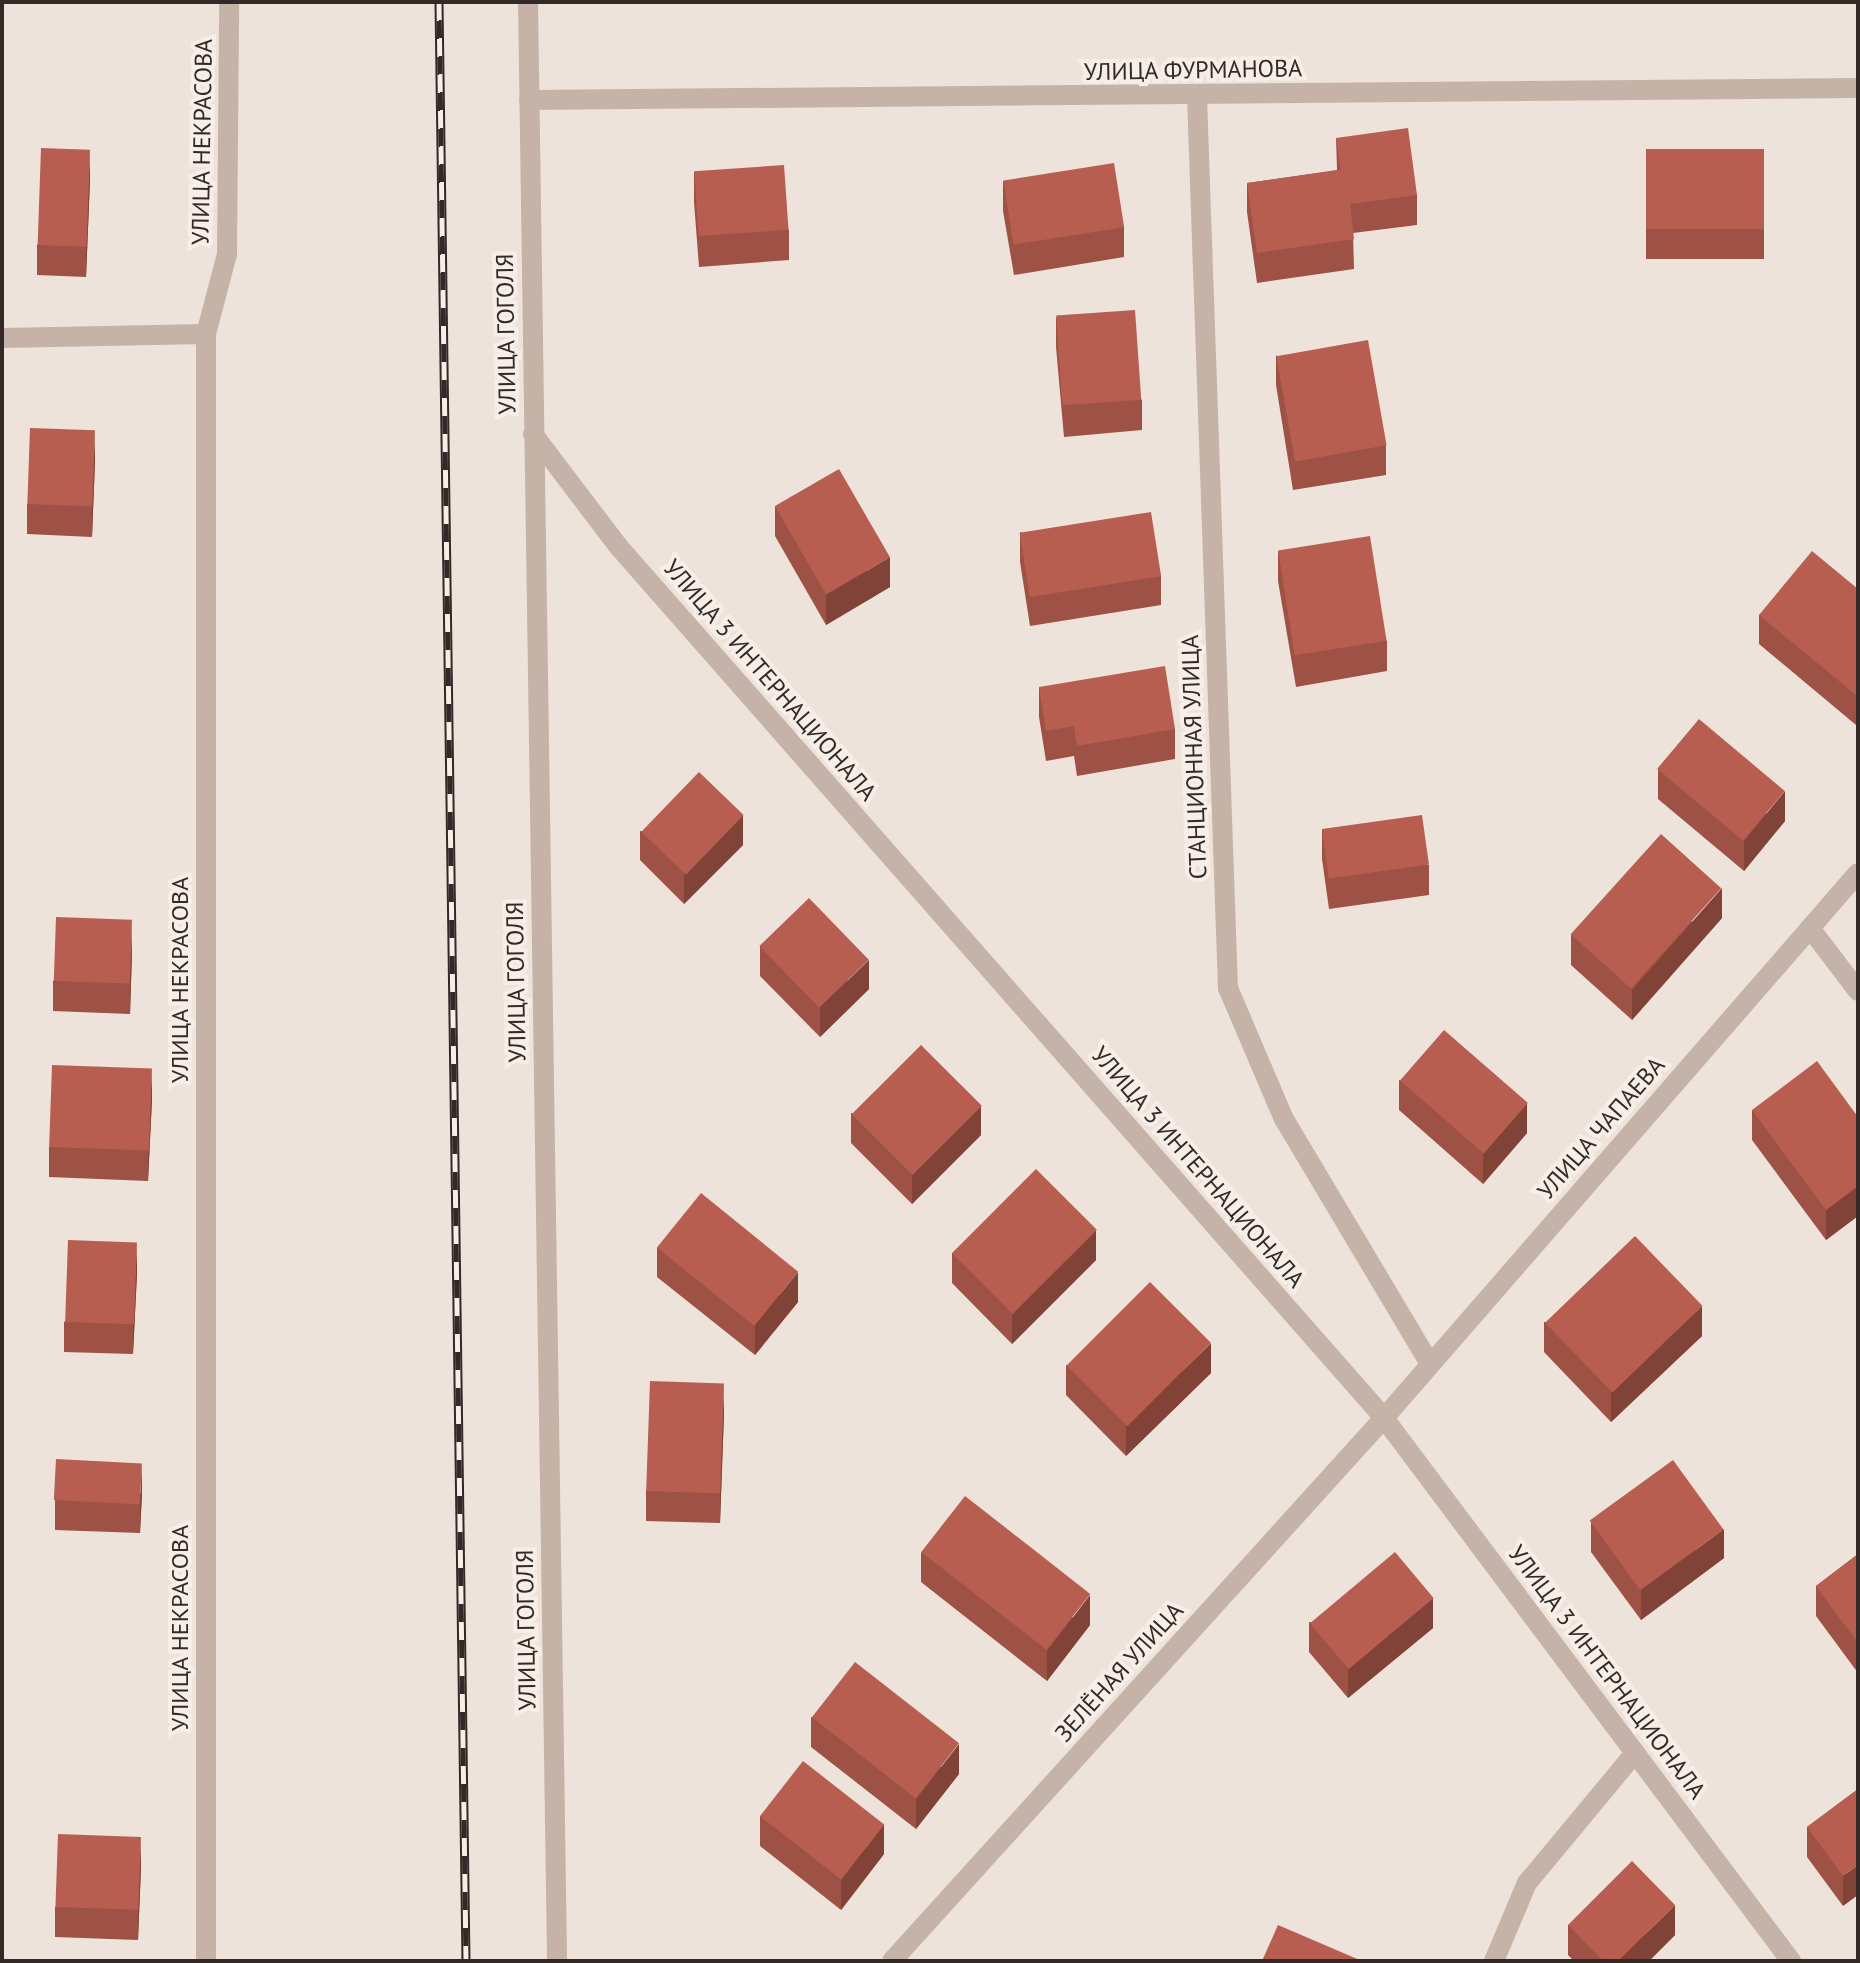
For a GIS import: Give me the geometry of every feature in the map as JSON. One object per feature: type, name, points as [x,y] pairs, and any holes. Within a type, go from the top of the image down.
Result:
[{"type":"street","name":"УЛИЦА НЕКРАСОВА","points":[[206,1961],[206,334],[227,254],[229,2]]},
{"type":"street","name":"УЛИЦА ГОГОЛЯ","points":[[528,2],[557,1961]]},
{"type":"street","name":"УЛИЦА ФУРМАНОВА","points":[[529,100],[1197,97],[1858,88]]},
{"type":"street","name":"СТАНЦИОННАЯ УЛИЦА","points":[[1197,97],[1228,988],[1284,1119],[1430,1364]]},
{"type":"street","points":[[2,338],[206,334]]},
{"type":"street","name":"УЛИЦА 3 ИНТЕРНАЦИОНАЛА","points":[[533,434],[618,546],[1384,1418],[1791,1961]]},
{"type":"street","name":"УЛИЦА ЧАПАЕВА","points":[[1384,1418],[1858,873]]},
{"type":"street","points":[[1810,928],[1858,991]]},
{"type":"street","name":"ЗЕЛЁНАЯ УЛИЦА","points":[[892,1961],[1384,1418]]},
{"type":"street","points":[[1494,1961],[1527,1883],[1635,1753]]},
{"type":"building","points":[[1408,128],[1417,195],[1350,204],[1354,239],[1257,253],[1247,183],[1341,170],[1336,138]]},
{"type":"building","points":[[41,148],[90,150],[87,247],[38,245]]},
{"type":"building","points":[[1646,149],[1764,149],[1764,229],[1646,229]]},
{"type":"building","points":[[1114,163],[1124,227],[1014,245],[1003,181]]},
{"type":"building","points":[[784,165],[789,230],[699,236],[694,171]]},
{"type":"building","points":[[1135,310],[1141,400],[1062,405],[1056,316]]},
{"type":"building","points":[[1368,340],[1387,445],[1295,462],[1276,356]]},
{"type":"building","points":[[30,428],[95,430],[92,506],[27,504]]},
{"type":"building","points":[[839,469],[890,557],[826,594],[775,506]]},
{"type":"building","points":[[1151,512],[1161,576],[1030,597],[1020,533]]},
{"type":"building","points":[[1370,536],[1387,641],[1295,655],[1278,551]]},
{"type":"building","points":[[1812,551],[1858,589],[1856,695],[1759,615]]},
{"type":"building","points":[[1165,666],[1175,729],[1077,746],[1074,726],[1046,731],[1039,687]]},
{"type":"building","points":[[1699,719],[1785,791],[1743,841],[1657,769]]},
{"type":"building","points":[[699,772],[744,815],[686,875],[641,832]]},
{"type":"building","points":[[1422,815],[1429,865],[1329,879],[1322,829]]},
{"type":"building","points":[[1661,834],[1721,888],[1631,989],[1571,934]]},
{"type":"building","points":[[809,898],[869,960],[819,1008],[759,946]]},
{"type":"building","points":[[56,917],[132,920],[130,984],[54,981]]},
{"type":"building","points":[[1444,1030],[1528,1103],[1484,1153],[1400,1081]]},
{"type":"building","points":[[921,1045],[982,1106],[913,1175],[852,1114]]},
{"type":"building","points":[[1817,1061],[1858,1117],[1858,1186],[1826,1210],[1752,1110]]},
{"type":"building","points":[[52,1065],[152,1068],[149,1150],[49,1147]]},
{"type":"building","points":[[1036,1169],[1097,1230],[1013,1314],[952,1253]]},
{"type":"building","points":[[701,1193],[798,1272],[754,1326],[657,1247]]},
{"type":"building","points":[[1635,1236],[1702,1306],[1612,1393],[1545,1323]]},
{"type":"building","points":[[68,1240],[137,1242],[134,1324],[65,1322]]},
{"type":"building","points":[[1150,1282],[1211,1343],[1127,1426],[1067,1365]]},
{"type":"building","points":[[650,1381],[724,1384],[720,1494],[646,1491]]},
{"type":"building","points":[[56,1459],[142,1464],[140,1504],[54,1500]]},
{"type":"building","points":[[1673,1460],[1724,1530],[1640,1590],[1590,1521]]},
{"type":"building","points":[[965,1496],[1090,1594],[1047,1650],[921,1552]]},
{"type":"building","points":[[1395,1552],[1434,1598],[1349,1669],[1310,1623]]},
{"type":"building","points":[[1858,1554],[1858,1643],[1816,1586]]},
{"type":"building","points":[[855,1662],[959,1743],[916,1798],[812,1717]]},
{"type":"building","points":[[803,1761],[884,1824],[841,1880],[760,1816]]},
{"type":"building","points":[[1858,1789],[1858,1865],[1843,1876],[1807,1827]]},
{"type":"building","points":[[58,1834],[141,1837],[138,1910],[55,1907]]},
{"type":"building","points":[[1632,1861],[1675,1905],[1618,1961],[1603,1961],[1568,1925]]},
{"type":"building","points":[[1278,1925],[1362,1961],[1262,1961]]},
{"type":"railway","points":[[439,2],[466,1961]]}]
